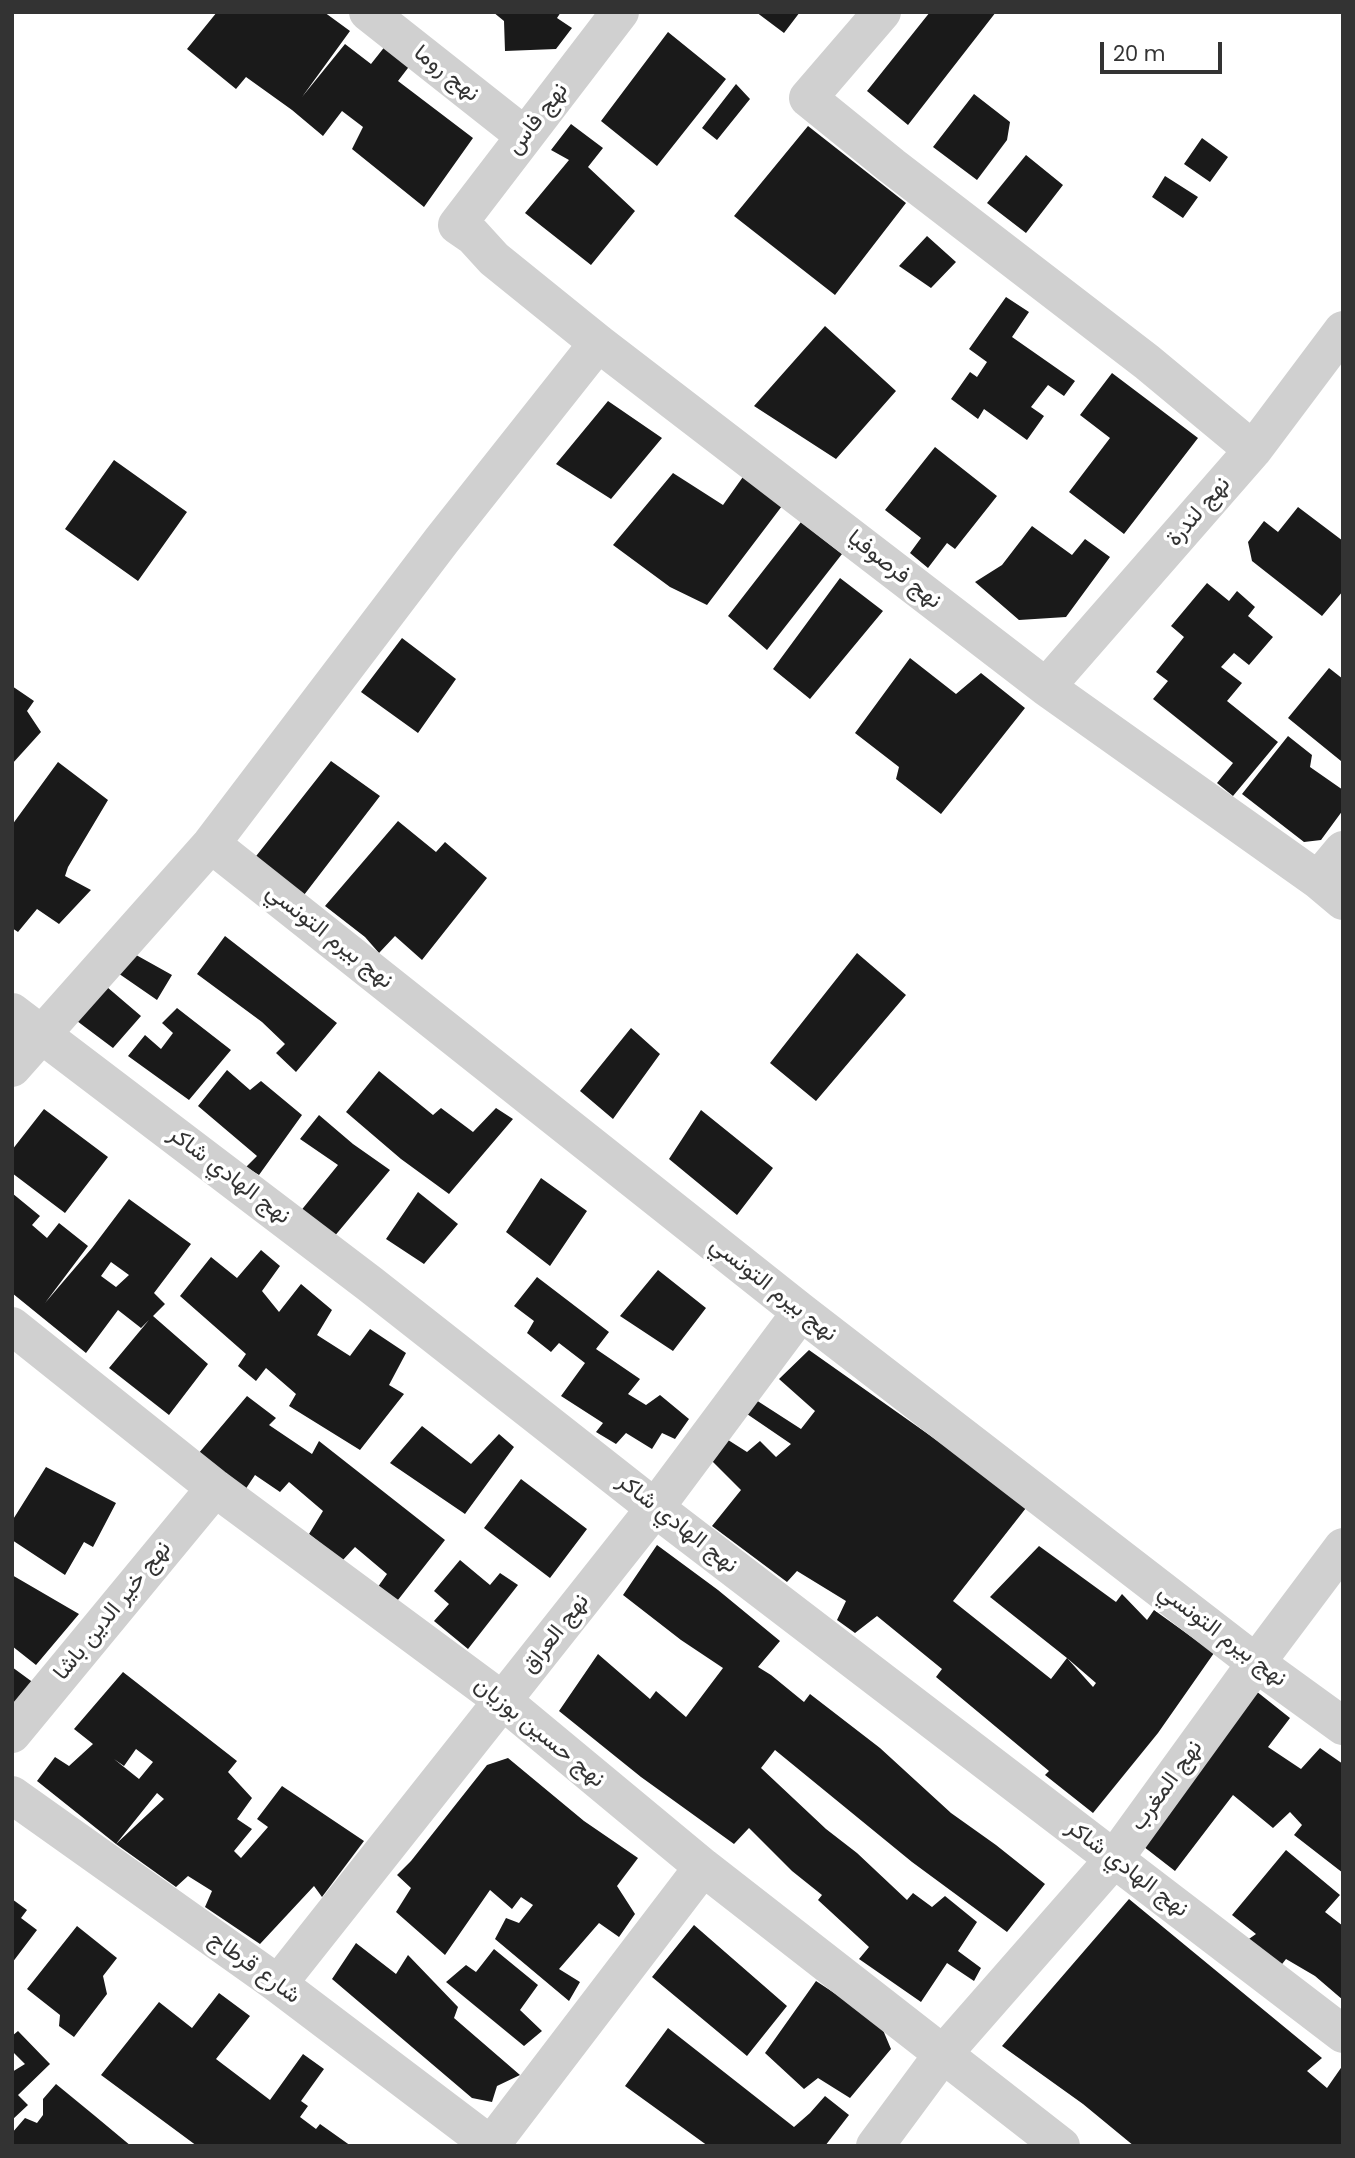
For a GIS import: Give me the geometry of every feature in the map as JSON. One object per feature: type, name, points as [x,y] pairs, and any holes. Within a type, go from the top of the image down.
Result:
[{"type":"street","name":"نهج روما","points":[[368,12],[525,136]]},
{"type":"street","name":"نهج فاس","points":[[457,225],[620,12]]},
{"type":"street","points":[[882,12],[808,98],[1147,362],[1253,450]]},
{"type":"street","name":"نهج فرصوفيا","points":[[457,225],[474,236],[494,259],[598,343],[1046,687],[1330,891]]},
{"type":"street","name":"نهج لندرة","points":[[1046,687],[1253,450],[1343,330]]},
{"type":"street","points":[[12,1068],[27,1023],[211,844],[442,540],[598,343]]},
{"type":"street","name":"نهج بيرم التونسي","points":[[211,844],[801,1312],[1256,1663],[1343,1726]]},
{"type":"street","points":[[1330,891],[1343,850]]},
{"type":"street","name":"نهج الهادي شاكر","points":[[27,1023],[1343,2034]]},
{"type":"street","name":"نهج العراق","points":[[278,1984],[655,1508],[801,1312]]},
{"type":"street","name":"نهج حسين بوزيان","points":[[12,1326],[215,1488],[503,1701],[703,1867],[1061,2146]]},
{"type":"street","name":"نهج خير الدين باشا","points":[[12,1734],[215,1488]]},
{"type":"street","name":"نهج المغرب","points":[[875,2146],[943,2054],[1114,1859],[1343,1547]]},
{"type":"street","name":"شارع قرطاج","points":[[12,1795],[278,1984],[492,2145]]},
{"type":"street","points":[[492,2145],[703,1867]]},
{"type":"building","points":[[217,12],[324,12],[350,31],[302,97],[345,44],[371,64],[386,45],[411,64],[398,81],[473,138],[424,207],[352,149],[363,127],[342,111],[323,136],[246,77],[236,89],[187,49]]},
{"type":"building","points":[[493,12],[561,12],[557,18],[572,28],[556,49],[505,51],[504,21]]},
{"type":"building","points":[[756,12],[800,12],[784,33]]},
{"type":"building","points":[[930,12],[996,12],[908,125],[867,91]]},
{"type":"building","points":[[668,32],[726,79],[657,166],[601,121]]},
{"type":"building","points":[[736,84],[750,99],[717,140],[702,128]]},
{"type":"building","points":[[974,94],[1010,122],[1007,140],[977,180],[933,147]]},
{"type":"building","points":[[571,124],[603,148],[588,167],[635,211],[591,265],[525,213],[569,160],[551,150]]},
{"type":"building","points":[[808,126],[906,203],[835,295],[734,216]]},
{"type":"building","points":[[1202,138],[1228,157],[1210,182],[1184,164]]},
{"type":"building","points":[[1026,155],[1063,185],[1026,233],[987,203]]},
{"type":"building","points":[[1165,176],[1198,197],[1183,218],[1152,197]]},
{"type":"building","points":[[927,236],[956,262],[931,288],[899,266]]},
{"type":"building","points":[[1006,297],[1029,312],[1012,337],[1075,381],[1064,396],[1048,385],[1031,407],[1044,416],[1027,440],[984,409],[978,419],[951,399],[970,372],[977,377],[987,362],[969,349]]},
{"type":"building","points":[[825,326],[896,391],[836,459],[754,406]]},
{"type":"building","points":[[1112,373],[1198,438],[1124,534],[1069,492],[1110,438],[1080,415]]},
{"type":"building","points":[[608,401],[662,438],[611,499],[556,464]]},
{"type":"building","points":[[935,447],[997,496],[955,549],[947,543],[928,568],[910,553],[921,538],[885,510]]},
{"type":"building","points":[[114,460],[187,512],[138,581],[65,529]]},
{"type":"building","points":[[673,473],[723,505],[745,474],[782,506],[707,605],[670,587],[613,545]]},
{"type":"building","points":[[1298,507],[1343,541],[1343,591],[1322,616],[1252,561],[1248,542],[1264,521],[1278,532]]},
{"type":"building","points":[[801,522],[842,554],[767,650],[728,616]]},
{"type":"building","points":[[1032,526],[1072,555],[1085,539],[1110,557],[1066,617],[1019,620],[975,582],[1002,565]]},
{"type":"building","points":[[840,578],[883,611],[810,699],[773,669]]},
{"type":"building","points":[[1207,583],[1229,601],[1237,591],[1255,607],[1248,616],[1273,637],[1249,665],[1234,653],[1221,667],[1242,683],[1227,701],[1278,742],[1233,796],[1217,783],[1233,763],[1153,699],[1168,681],[1156,672],[1184,637],[1171,626]]},
{"type":"building","points":[[402,638],[456,679],[418,733],[361,692]]},
{"type":"building","points":[[910,658],[956,694],[981,673],[1025,708],[941,814],[896,779],[899,767],[855,733]]},
{"type":"building","points":[[1329,668],[1343,679],[1341,761],[1288,718]]},
{"type":"building","points":[[12,686],[34,701],[27,711],[41,732],[12,764]]},
{"type":"building","points":[[1288,736],[1312,755],[1310,767],[1343,790],[1343,810],[1321,840],[1304,842],[1242,794]]},
{"type":"building","points":[[331,761],[380,796],[304,895],[253,860]]},
{"type":"building","points":[[58,762],[108,800],[65,876],[91,890],[59,924],[37,909],[18,932],[12,928],[12,825]]},
{"type":"building","points":[[398,821],[436,852],[445,842],[487,878],[422,960],[395,936],[379,953],[365,937],[325,906]]},
{"type":"building","points":[[225,936],[337,1023],[296,1072],[276,1053],[285,1044],[262,1022],[197,974]]},
{"type":"building","points":[[129,951],[172,975],[157,1000],[115,971]]},
{"type":"building","points":[[857,953],[906,995],[816,1101],[770,1063]]},
{"type":"building","points":[[107,987],[141,1016],[113,1048],[77,1021]]},
{"type":"building","points":[[177,1008],[231,1050],[189,1100],[128,1056],[145,1035],[161,1049],[173,1033],[162,1023]]},
{"type":"building","points":[[631,1028],[660,1054],[613,1119],[580,1091]]},
{"type":"building","points":[[227,1070],[250,1090],[261,1081],[302,1115],[259,1175],[246,1167],[257,1156],[198,1106]]},
{"type":"building","points":[[379,1071],[433,1115],[441,1108],[473,1132],[496,1108],[513,1119],[449,1194],[401,1159],[346,1112]]},
{"type":"building","points":[[44,1109],[108,1157],[65,1213],[12,1173],[12,1150]]},
{"type":"building","points":[[701,1110],[773,1168],[737,1215],[669,1159]]},
{"type":"building","points":[[319,1115],[353,1144],[390,1170],[328,1244],[295,1218],[338,1165],[300,1139]]},
{"type":"building","points":[[541,1178],[587,1211],[550,1266],[506,1232]]},
{"type":"building","points":[[418,1192],[458,1224],[424,1264],[386,1239]]},
{"type":"building","points":[[12,1193],[40,1216],[32,1225],[47,1238],[59,1223],[88,1246],[45,1303],[129,1199],[191,1244],[154,1293],[165,1304],[153,1316],[208,1364],[169,1415],[109,1368],[149,1320],[141,1328],[118,1310],[86,1353],[12,1293]],"holes":[[[111,1262],[129,1275],[116,1287],[101,1276]]]},
{"type":"building","points":[[261,1250],[280,1266],[262,1291],[279,1312],[301,1284],[332,1310],[317,1335],[350,1356],[370,1329],[406,1353],[389,1385],[404,1394],[360,1450],[289,1406],[296,1394],[266,1368],[256,1381],[238,1366],[246,1354],[180,1296],[211,1257],[237,1278]]},
{"type":"building","points":[[658,1270],[706,1308],[673,1351],[620,1316]]},
{"type":"building","points":[[537,1277],[609,1332],[596,1349],[640,1379],[628,1394],[646,1405],[660,1395],[689,1419],[675,1439],[662,1433],[652,1449],[626,1433],[616,1444],[596,1432],[603,1423],[561,1396],[585,1363],[559,1343],[551,1352],[527,1333],[534,1321],[514,1306]]},
{"type":"building","points":[[809,1350],[969,1463],[1026,1508],[953,1601],[1051,1679],[1067,1658],[990,1597],[1039,1546],[1116,1602],[1122,1594],[1147,1620],[1154,1610],[1214,1653],[1158,1733],[1093,1813],[1045,1775],[1049,1771],[936,1677],[942,1669],[877,1616],[855,1633],[837,1620],[846,1601],[797,1571],[787,1582],[712,1526],[741,1490],[709,1458],[725,1438],[747,1452],[760,1441],[776,1457],[791,1444],[747,1414],[756,1400],[801,1429],[815,1411],[779,1379]],"holes":[[[1067,1658],[1096,1683],[1093,1687]]]},
{"type":"building","points":[[247,1396],[276,1418],[269,1425],[312,1454],[319,1441],[445,1540],[394,1605],[375,1591],[387,1574],[355,1547],[342,1561],[309,1534],[323,1511],[289,1482],[280,1492],[255,1475],[245,1490],[198,1454]]},
{"type":"building","points":[[422,1426],[471,1464],[499,1434],[514,1447],[465,1514],[390,1463]]},
{"type":"building","points":[[46,1467],[116,1503],[93,1547],[84,1542],[65,1575],[12,1540],[12,1521]]},
{"type":"building","points":[[521,1479],[587,1529],[550,1578],[484,1528]]},
{"type":"building","points":[[657,1545],[780,1641],[758,1667],[804,1702],[810,1694],[880,1748],[951,1813],[1045,1884],[1007,1932],[912,1862],[775,1750],[761,1768],[907,1900],[913,1893],[932,1907],[945,1896],[977,1922],[958,1951],[981,1968],[974,1981],[947,1963],[921,2002],[859,1959],[869,1947],[818,1900],[822,1895],[792,1871],[749,1828],[734,1844],[641,1777],[559,1711],[598,1654],[650,1699],[656,1691],[686,1717],[723,1668],[681,1640],[623,1595]]},
{"type":"building","points":[[460,1560],[490,1585],[500,1573],[518,1585],[468,1649],[434,1621],[449,1604],[434,1591]]},
{"type":"building","points":[[12,1575],[79,1614],[36,1665],[12,1646]]},
{"type":"building","points":[[12,1667],[42,1689],[12,1727]]},
{"type":"building","points":[[123,1672],[237,1761],[228,1772],[252,1798],[237,1819],[252,1829],[234,1851],[241,1858],[268,1827],[257,1819],[282,1786],[364,1841],[322,1897],[314,1886],[260,1944],[205,1907],[212,1891],[188,1876],[176,1887],[116,1844],[37,1781],[55,1757],[69,1766],[93,1744],[74,1729]],"holes":[[[136,1749],[153,1762],[139,1779],[114,1759],[124,1766]],[[157,1793],[164,1799],[116,1844]]]},
{"type":"building","points":[[1256,1691],[1290,1718],[1268,1747],[1301,1769],[1320,1748],[1343,1764],[1343,1873],[1294,1835],[1302,1825],[1290,1812],[1273,1828],[1233,1795],[1175,1871],[1139,1843]]},
{"type":"building","points":[[508,1758],[584,1821],[638,1858],[617,1886],[635,1914],[619,1937],[599,1923],[559,1969],[580,1982],[569,2001],[495,1939],[506,1918],[519,1923],[533,1905],[521,1897],[512,1909],[490,1890],[445,1955],[396,1912],[411,1888],[397,1875],[487,1765]]},
{"type":"building","points":[[1286,1850],[1340,1895],[1325,1912],[1343,1926],[1343,2000],[1315,1976],[1286,1959],[1279,1968],[1246,1941],[1256,1934],[1232,1915]]},
{"type":"building","points":[[12,1899],[27,1910],[21,1918],[37,1930],[12,1963]]},
{"type":"building","points":[[1129,1899],[1322,2058],[1307,2071],[1327,2088],[1343,2065],[1343,2146],[1134,2146],[1083,2104],[1002,2046]]},
{"type":"building","points":[[694,1925],[787,2006],[747,2056],[652,1977]]},
{"type":"building","points":[[77,1926],[117,1958],[103,1976],[107,1994],[74,2037],[59,2026],[60,2015],[27,1989]]},
{"type":"building","points":[[356,1943],[396,1974],[408,1955],[458,2007],[454,2018],[520,2075],[497,2086],[492,2102],[472,2098],[332,1979]]},
{"type":"building","points":[[494,1949],[538,1985],[520,2010],[542,2031],[524,2046],[446,1982],[466,1965],[476,1972]]},
{"type":"building","points":[[816,1981],[880,2023],[891,2049],[850,2098],[818,2078],[804,2089],[765,2053]]},
{"type":"building","points":[[219,1993],[250,2016],[216,2059],[270,2100],[303,2054],[324,2069],[301,2101],[308,2106],[300,2117],[316,2129],[320,2124],[351,2146],[197,2146],[101,2075],[159,2002],[192,2028]]},
{"type":"building","points":[[668,2028],[794,2127],[825,2096],[849,2115],[825,2146],[708,2146],[625,2086]]},
{"type":"building","points":[[18,2031],[50,2064],[18,2095],[28,2105],[12,2120],[12,2072],[25,2064],[12,2051],[12,2036]]},
{"type":"building","points":[[56,2084],[131,2146],[12,2146],[12,2133],[25,2118],[37,2123],[43,2115],[43,2099]]}]
